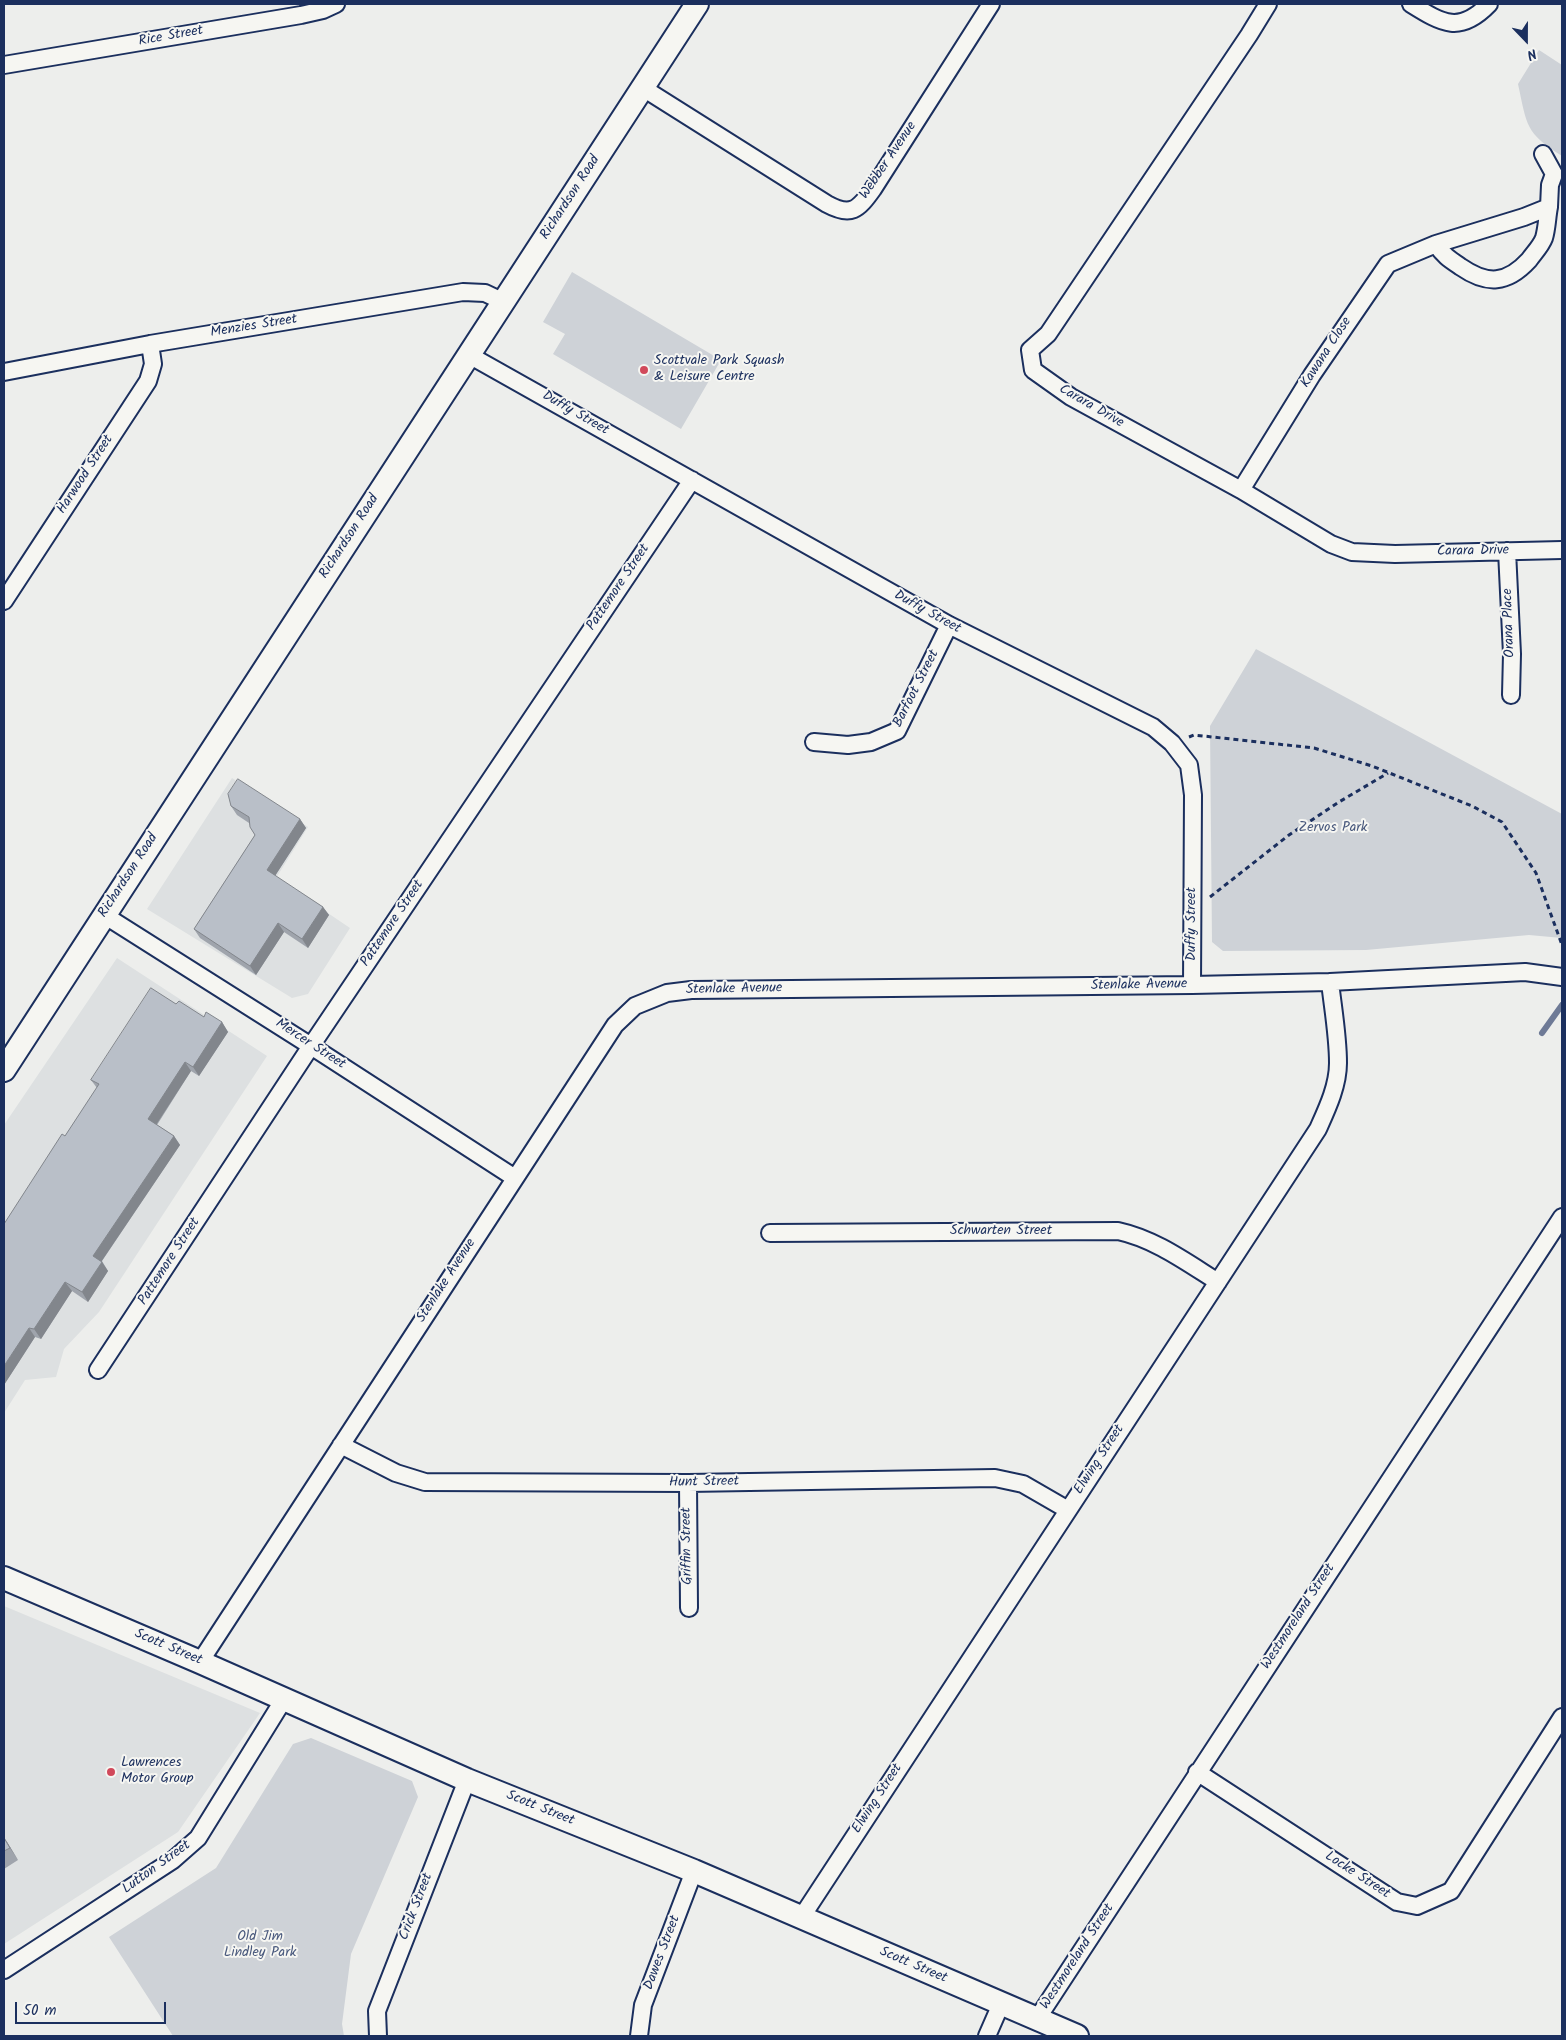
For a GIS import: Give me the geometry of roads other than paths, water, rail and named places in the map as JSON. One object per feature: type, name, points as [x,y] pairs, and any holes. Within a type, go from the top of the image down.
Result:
[{"type":"main road","name":"Richardson Road","points":[[4,1070],[697,4]]},
{"type":"main road","name":"Scott Street","points":[[4,1578],[467,1780],[694,1871],[1077,2036]]},
{"type":"street","name":"Rice Street","points":[[4,65],[301,15],[323,10],[336,4]]},
{"type":"street","name":"Webber Avenue","points":[[642,88],[827,204],[840,211],[852,210],[864,201],[873,189],[991,4]]},
{"type":"street","name":"Carara Drive","points":[[1268,4],[1048,334],[1030,350],[1033,370],[1071,398],[1241,490],[1331,544],[1352,552],[1395,554],[1562,550]]},
{"type":"street","points":[[1411,4],[1437,19],[1464,24],[1479,15],[1490,4]]},
{"type":"street","points":[[1436,244],[1444,256],[1482,279],[1494,280],[1503,278],[1524,266],[1537,251],[1544,237],[1550,207],[1550,185],[1554,174],[1543,154]]},
{"type":"street","name":"Kawana Close","points":[[1241,490],[1312,375],[1388,264],[1436,244],[1524,218],[1550,207]]},
{"type":"street","name":"Menzies Street","points":[[4,372],[150,344],[463,292],[484,292],[504,302]]},
{"type":"street","name":"Harwood Street","points":[[4,601],[148,381],[153,364],[150,344]]},
{"type":"street","name":"Duffy Street","points":[[469,355],[949,626],[1153,727],[1172,744],[1189,765],[1193,794],[1192,985]]},
{"type":"street","name":"Pattemore Street","points":[[98,1370],[311,1046],[692,480]]},
{"type":"street","name":"Orana Place","points":[[1507,552],[1512,654],[1511,695]]},
{"type":"street","name":"Barfoot Street","points":[[814,742],[848,745],[871,742],[897,731],[949,626]]},
{"type":"street","name":"Mercer Street","points":[[104,915],[515,1178]]},
{"type":"street","name":"Stenlake Avenue","points":[[200,1662],[615,1025],[635,1006],[667,993],[691,990],[1192,985],[1330,982],[1525,972],[1562,977]]},
{"type":"street","name":"Elwing Street","points":[[801,1918],[1318,1129],[1328,1107],[1335,1084],[1338,1064],[1330,982]]},
{"type":"street","name":"Westmoreland Street","points":[[1037,2019],[1562,1217]]},
{"type":"street","name":"Schwarten Street","points":[[770,1233],[1118,1231],[1153,1242],[1218,1282]]},
{"type":"street","name":"Hunt Street","points":[[341,1445],[396,1473],[425,1482],[688,1483],[995,1478],[1023,1484],[1068,1510]]},
{"type":"street","name":"Griffin Street","points":[[688,1483],[689,1608]]},
{"type":"street","name":"Lutton Street","points":[[4,1970],[173,1860],[198,1838],[284,1699]]},
{"type":"street","name":"Locke Street","points":[[1197,1772],[1397,1902],[1417,1906],[1451,1890],[1562,1717]]},
{"type":"street","name":"Crick Street","points":[[378,2036],[377,2011],[467,1780]]},
{"type":"street","name":"Dawes Street","points":[[639,2036],[643,2005],[694,1871]]},
{"type":"street","points":[[987,2036],[1001,2004]]},
{"type":"waterway","points":[[1542,1033],[1562,1005]]},
{"type":"place","name":"Scottvale Park Squash & Leisure Centre","points":[[644,370]]},
{"type":"place","name":"Lawrences Motor Group","points":[[111,1772]]},
{"type":"park label","name":"Zervos Park","points":[[1333,829]]},
{"type":"park label","name":"Old Jim Lindley Park","points":[[260,1946]]}]
